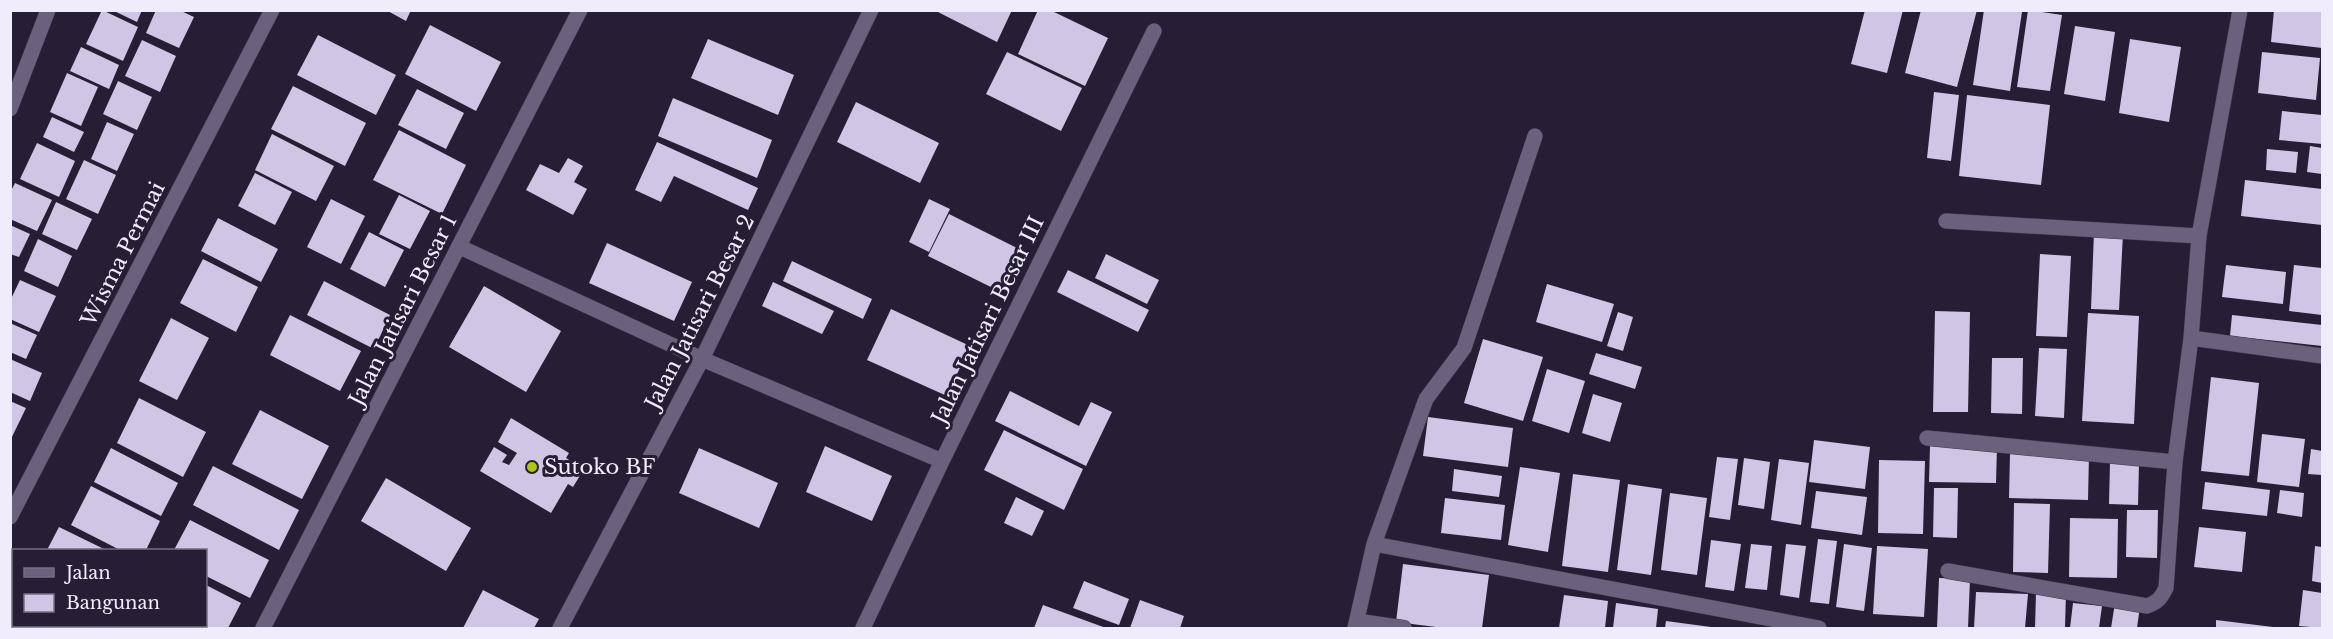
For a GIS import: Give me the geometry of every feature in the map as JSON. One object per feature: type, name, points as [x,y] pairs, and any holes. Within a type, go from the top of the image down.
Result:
[{"type":"street","points":[[10,109],[48,10]]},
{"type":"street","name":"Wisma Permai","points":[[11,516],[272,10]]},
{"type":"street","name":"Jalan Jatisari Besar 1","points":[[262,628],[580,10]]},
{"type":"street","name":"Jalan Jatisari Besar 2","points":[[560,628],[702,359],[871,10]]},
{"type":"street","points":[[1948,571],[2147,606],[2156,603],[2166,588],[2175,462],[2191,338],[2199,236],[2240,10]]},
{"type":"street","name":"Jalan Jatisari Besar III","points":[[863,628],[942,460],[1155,31]]},
{"type":"street","points":[[1404,628],[1356,625],[1374,544],[1426,399],[1464,348],[1534,135]]},
{"type":"street","points":[[1946,221],[2199,236]]},
{"type":"street","points":[[460,247],[702,359],[942,460]]},
{"type":"street","points":[[2191,338],[2322,356]]},
{"type":"street","points":[[1927,438],[2175,462]]},
{"type":"street","points":[[1374,544],[1819,628]]},
{"type":"building","points":[[102,10],[138,27],[123,61],[86,44]]},
{"type":"building","points":[[112,10],[142,10],[137,22]]},
{"type":"building","points":[[156,10],[179,10],[194,17],[179,48],[146,33]]},
{"type":"building","points":[[386,10],[411,10],[406,21]]},
{"type":"building","points":[[934,10],[1012,10],[997,42]]},
{"type":"building","points":[[1038,10],[1050,10],[1108,38],[1085,86],[1018,54]]},
{"type":"building","points":[[1865,10],[1903,10],[1887,73],[1851,64]]},
{"type":"building","points":[[1921,10],[1977,10],[1957,87],[1905,73]]},
{"type":"building","points":[[1984,10],[2022,12],[2010,91],[1973,85]]},
{"type":"building","points":[[2028,10],[2062,15],[2050,91],[2017,87]]},
{"type":"building","points":[[2274,10],[2322,10],[2322,48],[2271,42]]},
{"type":"building","points":[[430,25],[501,62],[476,111],[405,74]]},
{"type":"building","points":[[2075,26],[2115,32],[2105,101],[2064,94]]},
{"type":"building","points":[[318,35],[396,75],[376,115],[297,75]]},
{"type":"building","points":[[708,39],[794,75],[778,115],[691,78]]},
{"type":"building","points":[[2130,39],[2181,47],[2169,122],[2119,113]]},
{"type":"building","points":[[142,40],[176,56],[160,92],[125,76]]},
{"type":"building","points":[[81,47],[119,65],[109,89],[70,71]]},
{"type":"building","points":[[1007,52],[1082,88],[1061,131],[986,94]]},
{"type":"building","points":[[2262,52],[2320,58],[2316,100],[2258,93]]},
{"type":"building","points":[[67,73],[98,87],[81,126],[50,112]]},
{"type":"building","points":[[118,81],[152,97],[137,130],[103,114]]},
{"type":"building","points":[[293,86],[366,123],[345,166],[271,129]]},
{"type":"building","points":[[417,89],[464,113],[446,149],[398,125]]},
{"type":"building","points":[[1934,92],[1959,95],[1951,161],[1927,158]]},
{"type":"building","points":[[1967,95],[2050,105],[2041,185],[1959,176]]},
{"type":"building","points":[[673,98],[772,140],[757,178],[658,136]]},
{"type":"building","points":[[856,102],[939,143],[920,183],[837,142]]},
{"type":"building","points":[[2282,111],[2322,115],[2322,144],[2279,140]]},
{"type":"building","points":[[52,117],[84,132],[74,152],[43,137]]},
{"type":"building","points":[[107,122],[134,134],[117,171],[91,159]]},
{"type":"building","points":[[399,130],[466,165],[442,214],[373,180]]},
{"type":"building","points":[[272,134],[334,166],[316,201],[255,170]]},
{"type":"building","points":[[657,142],[758,188],[748,210],[674,176],[661,202],[635,190]]},
{"type":"building","points":[[37,143],[75,161],[59,197],[20,179]]},
{"type":"building","points":[[2310,146],[2322,148],[2322,174],[2307,172]]},
{"type":"building","points":[[2267,149],[2298,152],[2296,173],[2266,170]]},
{"type":"building","points":[[568,158],[583,166],[574,182],[587,189],[573,215],[526,190],[540,164],[559,173]]},
{"type":"building","points":[[84,160],[116,175],[98,214],[66,199]]},
{"type":"building","points":[[255,173],[292,192],[275,225],[238,206]]},
{"type":"building","points":[[2245,180],[2322,189],[2322,225],[2241,216]]},
{"type":"building","points":[[15,183],[52,200],[37,231],[10,219],[10,193]]},
{"type":"building","points":[[399,195],[430,211],[410,249],[379,234]]},
{"type":"building","points":[[331,199],[365,216],[341,264],[307,247]]},
{"type":"building","points":[[929,199],[950,209],[929,252],[909,242]]},
{"type":"building","points":[[56,202],[92,219],[77,250],[42,234]]},
{"type":"building","points":[[949,214],[1021,250],[1001,292],[928,256]]},
{"type":"building","points":[[218,218],[278,249],[261,282],[201,251]]},
{"type":"building","points":[[10,225],[30,234],[19,257],[10,254]]},
{"type":"building","points":[[369,232],[404,250],[385,287],[350,269]]},
{"type":"building","points":[[2094,232],[2123,234],[2119,310],[2091,309]]},
{"type":"building","points":[[38,239],[72,256],[58,287],[24,271]]},
{"type":"building","points":[[607,243],[692,282],[674,321],[589,283]]},
{"type":"building","points":[[1106,254],[1159,280],[1147,304],[1095,278]]},
{"type":"building","points":[[2040,254],[2071,256],[2067,337],[2036,336]]},
{"type":"building","points":[[203,259],[258,287],[236,332],[180,303]]},
{"type":"building","points":[[792,261],[872,299],[863,319],[783,281]]},
{"type":"building","points":[[2226,265],[2286,272],[2283,304],[2222,297]]},
{"type":"building","points":[[2294,265],[2322,268],[2322,315],[2289,311]]},
{"type":"building","points":[[1068,270],[1149,310],[1138,332],[1057,292]]},
{"type":"building","points":[[20,280],[56,296],[39,332],[10,319],[10,301]]},
{"type":"building","points":[[324,281],[390,315],[374,349],[307,315]]},
{"type":"building","points":[[773,282],[834,311],[822,334],[762,306]]},
{"type":"building","points":[[1547,284],[1614,304],[1602,342],[1536,322]]},
{"type":"building","points":[[484,286],[561,331],[526,392],[449,347]]},
{"type":"building","points":[[891,309],[970,346],[947,396],[867,360]]},
{"type":"building","points":[[1935,311],[1970,312],[1968,412],[1933,412]]},
{"type":"building","points":[[1618,312],[1633,317],[1623,351],[1607,346]]},
{"type":"building","points":[[2088,313],[2139,316],[2134,424],[2082,421]]},
{"type":"building","points":[[290,315],[361,351],[340,391],[270,355]]},
{"type":"building","points":[[2232,315],[2322,325],[2322,346],[2230,336]]},
{"type":"building","points":[[171,318],[209,338],[177,400],[139,381]]},
{"type":"building","points":[[10,323],[37,335],[26,359],[10,352]]},
{"type":"building","points":[[1483,339],[1543,357],[1523,421],[1464,403]]},
{"type":"building","points":[[2039,348],[2067,349],[2064,418],[2035,416]]},
{"type":"building","points":[[1596,353],[1642,367],[1635,389],[1589,374]]},
{"type":"building","points":[[1992,358],[2023,358],[2022,414],[1991,413]]},
{"type":"building","points":[[10,359],[42,373],[30,401],[10,392]]},
{"type":"building","points":[[1547,369],[1585,381],[1569,433],[1532,421]]},
{"type":"building","points":[[2211,377],[2259,383],[2249,476],[2201,471]]},
{"type":"building","points":[[1010,391],[1079,426],[1091,402],[1112,412],[1086,466],[995,421]]},
{"type":"building","points":[[1593,394],[1622,403],[1610,442],[1582,433]]},
{"type":"building","points":[[139,398],[206,432],[183,477],[117,443]]},
{"type":"building","points":[[10,401],[26,408],[10,441]]},
{"type":"building","points":[[260,410],[329,446],[302,499],[232,464]]},
{"type":"building","points":[[1428,417],[1513,428],[1508,467],[1423,456]]},
{"type":"building","name":"Sutoko BF","points":[[511,418],[569,453],[566,458],[584,469],[573,487],[568,484],[551,513],[480,471],[494,447],[507,455],[502,462],[509,465],[517,453],[498,442]]},
{"type":"building","points":[[1004,430],[1083,469],[1064,510],[984,470]]},
{"type":"building","points":[[2262,434],[2305,439],[2299,487],[2257,482]]},
{"type":"building","points":[[1814,440],[1870,447],[1865,489],[1809,482]]},
{"type":"building","points":[[825,446],[892,476],[872,521],[806,492]]},
{"type":"building","points":[[1930,446],[1997,447],[1996,483],[1929,482]]},
{"type":"building","points":[[111,448],[178,483],[161,516],[94,482]]},
{"type":"building","points":[[699,448],[778,483],[759,528],[679,493]]},
{"type":"building","points":[[2311,449],[2322,451],[2322,475],[2308,474]]},
{"type":"building","points":[[2010,453],[2089,454],[2088,500],[2009,498]]},
{"type":"building","points":[[1717,457],[1738,459],[1730,520],[1709,517]]},
{"type":"building","points":[[1744,458],[1770,462],[1764,509],[1738,505]]},
{"type":"building","points":[[1779,459],[1809,463],[1801,525],[1771,520]]},
{"type":"building","points":[[1879,460],[1925,461],[1923,534],[1878,533]]},
{"type":"building","points":[[2110,462],[2139,463],[2138,505],[2109,504]]},
{"type":"building","points":[[213,466],[299,510],[279,550],[193,505]]},
{"type":"building","points":[[1520,467],[1560,473],[1548,552],[1508,545]]},
{"type":"building","points":[[1454,469],[1502,476],[1499,497],[1452,491]]},
{"type":"building","points":[[1573,474],[1620,480],[1608,572],[1562,566]]},
{"type":"building","points":[[386,478],[471,528],[446,571],[361,521]]},
{"type":"building","points":[[2205,482],[2270,490],[2267,516],[2202,509]]},
{"type":"building","points":[[1628,484],[1662,489],[1651,575],[1617,570]]},
{"type":"building","points":[[91,486],[160,521],[146,549],[118,549],[71,525]]},
{"type":"building","points":[[1934,488],[1958,488],[1957,538],[1933,537]]},
{"type":"building","points":[[2280,490],[2304,493],[2302,517],[2277,513]]},
{"type":"building","points":[[1816,491],[1867,497],[1862,535],[1811,528]]},
{"type":"building","points":[[1670,493],[1707,498],[1697,575],[1661,570]]},
{"type":"building","points":[[1016,497],[1044,511],[1032,536],[1004,523]]},
{"type":"building","points":[[1445,498],[1505,505],[1501,540],[1441,533]]},
{"type":"building","points":[[2014,503],[2050,504],[2048,573],[2013,572]]},
{"type":"building","points":[[2127,510],[2158,510],[2157,558],[2126,557]]},
{"type":"building","points":[[2070,518],[2118,519],[2117,578],[2069,577]]},
{"type":"building","points":[[190,520],[269,560],[250,598],[207,576],[207,549],[175,549]]},
{"type":"building","points":[[59,527],[104,549],[48,549]]},
{"type":"building","points":[[2199,527],[2246,532],[2242,572],[2194,567]]},
{"type":"building","points":[[1818,539],[1837,541],[1829,604],[1810,602]]},
{"type":"building","points":[[1711,540],[1741,544],[1734,591],[1705,587]]},
{"type":"building","points":[[1751,544],[1772,546],[1767,590],[1745,588]]},
{"type":"building","points":[[1786,544],[1806,546],[1799,598],[1780,595]]},
{"type":"building","points":[[1844,544],[1872,548],[1864,611],[1836,607]]},
{"type":"building","points":[[1877,546],[1928,549],[1924,617],[1873,614]]},
{"type":"building","points":[[2315,546],[2322,547],[2322,583],[2312,581]]},
{"type":"building","points":[[1403,564],[1489,575],[1482,628],[1444,628],[1396,622]]},
{"type":"building","points":[[1939,578],[1970,579],[1968,628],[1937,628]]},
{"type":"building","points":[[1084,581],[1129,599],[1119,625],[1073,608]]},
{"type":"building","points":[[207,586],[241,603],[228,628],[203,627],[207,627]]},
{"type":"building","points":[[483,590],[539,619],[534,628],[463,628]]},
{"type":"building","points":[[2303,590],[2322,593],[2322,628],[2299,626]]},
{"type":"building","points":[[1976,592],[2028,594],[2025,628],[1974,628]]},
{"type":"building","points":[[2036,592],[2066,593],[2065,628],[2035,628]]},
{"type":"building","points":[[1564,595],[1608,601],[1605,628],[1559,628]]},
{"type":"building","points":[[1140,600],[1184,616],[1180,628],[1130,628]]},
{"type":"building","points":[[1616,603],[1658,609],[1656,628],[1613,628]]},
{"type":"building","points":[[2073,603],[2102,606],[2099,628],[2070,628]]},
{"type":"building","points":[[2115,603],[2140,606],[2137,628],[2111,628]]},
{"type":"building","points":[[1043,605],[1106,628],[1034,628]]},
{"type":"building","points":[[2216,620],[2273,627],[2273,628],[2216,628]]},
{"type":"building","points":[[1666,621],[1711,627],[1711,628],[1665,628]]},
{"type":"building","points":[[126,627],[178,627],[177,628]]},
{"type":"place","name":"Sutoko BF","points":[[532,467]]}]
